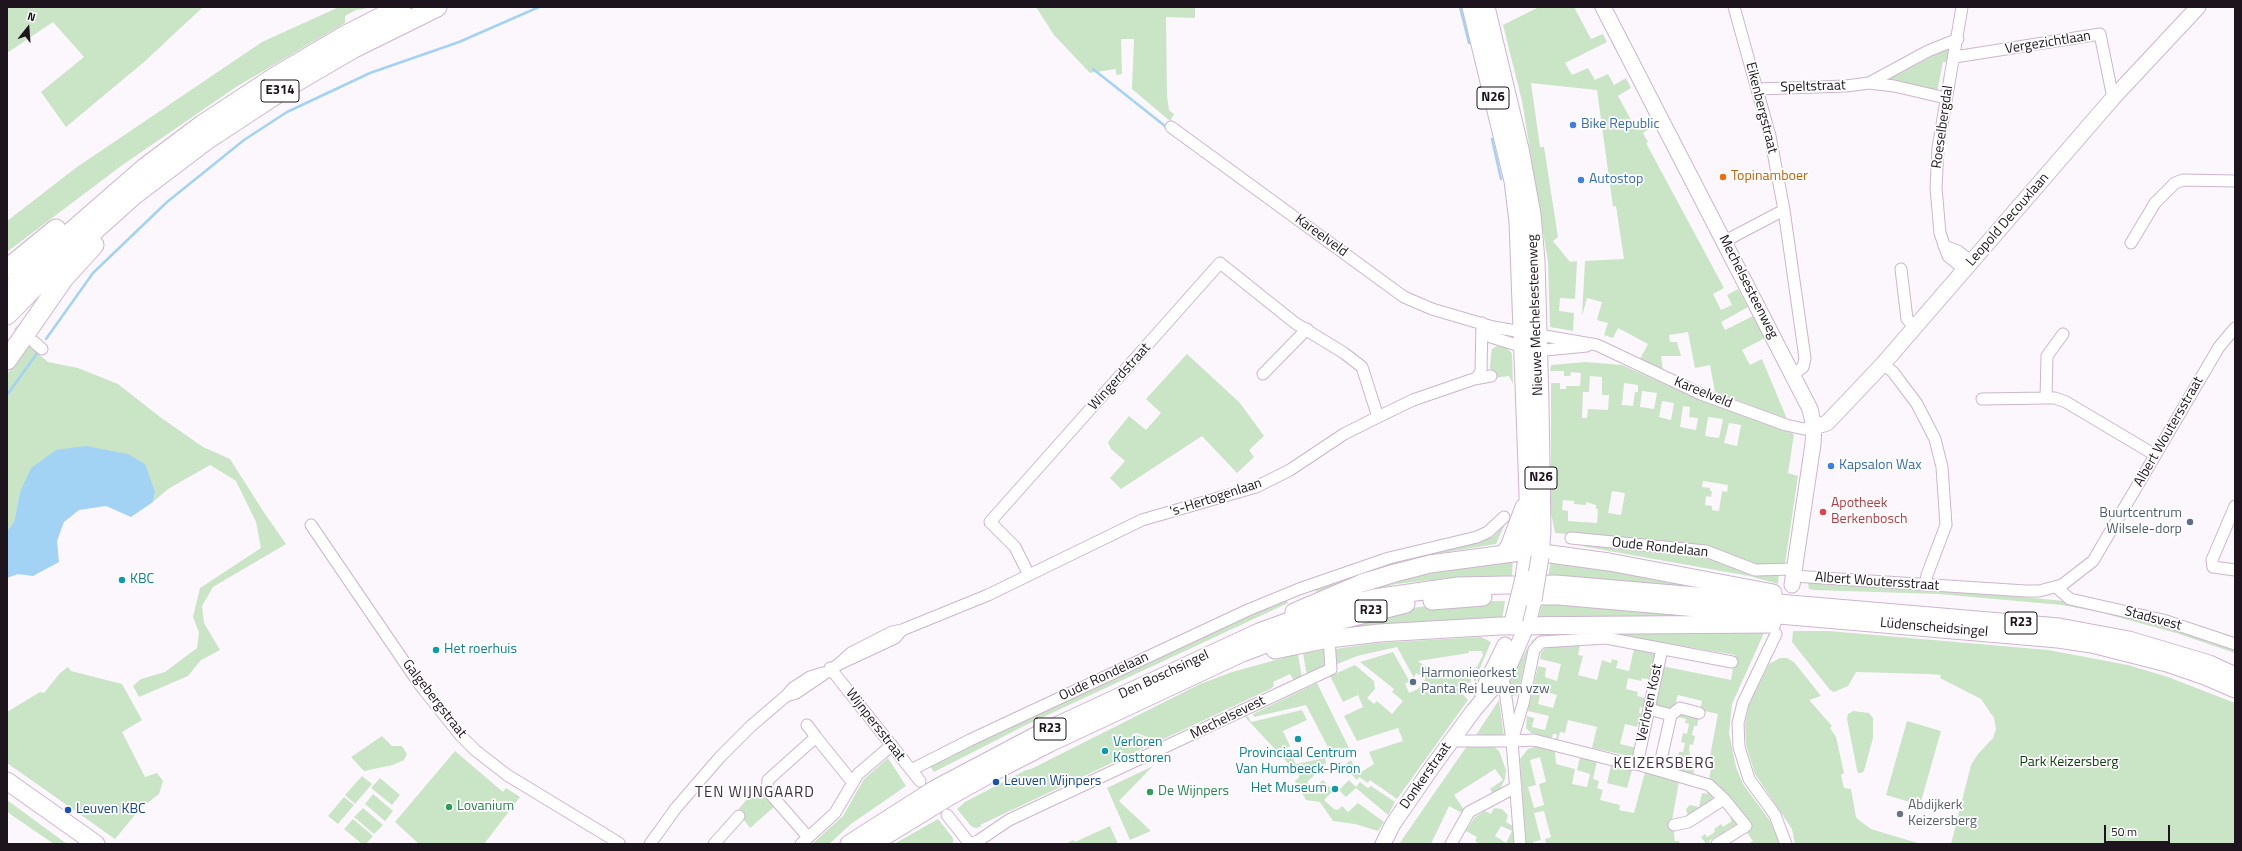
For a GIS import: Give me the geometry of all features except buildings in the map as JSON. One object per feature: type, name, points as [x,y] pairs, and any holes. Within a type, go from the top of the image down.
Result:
[{"type":"highway","name":"E314","points":[[7,294],[46,254],[146,167],[202,125],[275,77],[346,35],[401,7]]},
{"type":"highway","name":"E314","points":[[7,314],[57,264],[134,194],[208,139],[287,87],[354,48],[437,7]]},
{"type":"highway","points":[[7,269],[119,180],[146,167]]},
{"type":"highway","points":[[7,360],[64,278],[122,217],[134,194]]},
{"type":"main road","name":"Nieuwe Mechelsesteenweg","points":[[1471,7],[1513,181],[1530,341],[1542,530],[1534,554],[1520,623]]},
{"type":"main road","name":"Nieuwe Mechelsesteenweg","points":[[1486,7],[1520,149],[1532,214],[1536,261],[1530,341],[1528,493],[1534,554]]},
{"type":"main road","points":[[1504,552],[1509,547],[1528,493]]},
{"type":"main road","points":[[1242,653],[1255,655],[1330,639],[1379,633],[1520,623],[1792,623],[1801,611],[1786,596],[1725,583],[1534,554],[1504,552],[1430,564],[1362,583],[1306,605],[1259,632]]},
{"type":"main road","name":"Lüdenscheidsingel","points":[[1506,590],[1556,584],[2058,639],[2092,644],[2167,663],[2205,676],[2235,689]]},
{"type":"main road","name":"Den Boschsingel","points":[[849,844],[935,789],[1041,733],[1259,632],[1295,619],[1374,598],[1458,586],[1506,590]]},
{"type":"main road","name":"Den Boschsingel","points":[[872,844],[952,795],[999,769],[1242,653],[1306,629],[1380,609],[1506,590]]},
{"type":"main road","name":"Lüdenscheidsingel","points":[[1801,611],[2066,628],[2142,644],[2209,664],[2235,676]]},
{"type":"main road","points":[[7,781],[96,844]]},
{"type":"street","name":"Mechelsesteenweg","points":[[1603,7],[1725,241],[1810,409],[1814,427],[1793,577]]},
{"type":"street","name":"Eikenbergstraat","points":[[1734,7],[1770,136],[1784,210],[1805,358],[1803,367],[1793,375]]},
{"type":"street","name":"Roeselbergdal","points":[[1962,7],[1955,57],[1946,98],[1938,148],[1936,188],[1940,233],[1948,256],[1968,266]]},
{"type":"street","name":"Leopold Decouxlaan","points":[[1814,427],[1827,423],[1884,364],[2113,98],[2198,7]]},
{"type":"street","name":"Vergezichtlaan","points":[[1955,57],[2100,34],[2113,98]]},
{"type":"street","name":"Speltstraat","points":[[1869,83],[1928,51],[1958,39]]},
{"type":"street","name":"Speltstraat","points":[[1758,89],[1846,86],[1869,83],[1894,86],[1946,98]]},
{"type":"street","name":"Kareelveld","points":[[1171,127],[1404,297],[1432,309],[1482,323],[1530,341]]},
{"type":"street","points":[[2131,243],[2155,203],[2175,183],[2184,180],[2235,182]]},
{"type":"street","points":[[1725,241],[1784,210]]},
{"type":"street","name":"Wingerdstraat","points":[[1029,575],[1015,547],[990,522],[1220,263],[1295,323],[1307,329],[1362,367],[1378,417]]},
{"type":"street","points":[[1901,269],[1907,320],[1914,328]]},
{"type":"street","name":"Kareelveld","points":[[1482,323],[1491,337],[1596,345],[1701,394],[1786,425],[1804,429],[1814,427]]},
{"type":"street","points":[[1474,380],[1479,376],[1481,371],[1482,323]]},
{"type":"street","name":"Albert Woutersstraat","points":[[1793,577],[2026,591],[2056,587],[2074,578],[2093,561],[2219,347],[2235,328]]},
{"type":"street","points":[[1263,374],[1307,329]]},
{"type":"street","points":[[2046,398],[2046,360],[2050,351],[2063,334]]},
{"type":"street","points":[[1884,364],[1917,404],[1935,439],[1942,467],[1946,525],[1927,575],[1925,585]]},
{"type":"street","name":"'s-Hertogenlaan","points":[[650,844],[676,808],[720,757],[751,726],[786,696],[793,688],[810,677],[895,638],[902,630],[988,595],[997,589],[1142,520],[1256,487],[1290,470],[1344,434],[1412,400],[1491,376]]},
{"type":"street","points":[[1982,399],[2046,398],[2062,400],[2155,455]]},
{"type":"street","points":[[2235,506],[2212,560],[2214,567],[2235,570]]},
{"type":"street","name":"Oude Rondelaan","points":[[911,770],[977,736],[1200,632],[1299,589],[1389,558],[1477,537],[1488,532],[1504,518]]},
{"type":"street","name":"Galgebergstraat","points":[[311,525],[420,685],[443,716],[466,741],[506,775],[621,844]]},
{"type":"street","name":"Oude Rondelaan","points":[[1571,538],[1706,551],[1755,570],[1793,577]]},
{"type":"street","name":"Stadsvest","points":[[2056,587],[2070,599],[2163,620],[2235,644]]},
{"type":"street","points":[[1299,589],[1306,605]]},
{"type":"street","name":"Donkerstraat","points":[[1474,710],[1505,645],[1520,623]]},
{"type":"street","name":"Donkerstraat","points":[[1383,844],[1405,805],[1474,710],[1503,676],[1511,662],[1520,623]]},
{"type":"street","points":[[1776,634],[1743,703],[1738,723],[1739,747],[1749,779],[1775,815],[1786,844]]},
{"type":"street","points":[[1512,741],[1534,650],[1541,642],[1606,638],[1732,662]]},
{"type":"street","name":"Mechelsevest","points":[[970,844],[978,841],[1009,820],[1330,669],[1330,639]]},
{"type":"street","points":[[1505,645],[1503,676],[1512,741],[1520,844]]},
{"type":"street","name":"Verloren Kost","points":[[1637,764],[1662,649]]},
{"type":"street","name":"Wijnpersstraat","points":[[831,668],[920,781]]},
{"type":"street","points":[[1507,702],[1522,704]]},
{"type":"street","points":[[1662,755],[1671,714],[1680,708],[1699,713]]},
{"type":"street","points":[[1649,709],[1671,714]]},
{"type":"street","points":[[807,725],[853,783]]},
{"type":"street","points":[[816,737],[769,779],[766,786],[767,790],[805,841],[835,813],[858,774],[892,745]]},
{"type":"street","points":[[1451,741],[1534,740],[1629,764],[1637,764],[1709,785],[1724,799],[1746,826],[1717,844]]},
{"type":"street","points":[[1451,844],[1469,812],[1516,787]]},
{"type":"street","points":[[1674,825],[1688,822],[1724,799]]},
{"type":"street","points":[[946,814],[970,844]]},
{"type":"street","points":[[715,843],[739,816]]},
{"type":"green space","points":[[7,7],[203,7],[144,62],[66,127],[41,92],[84,57],[53,22],[7,53]]},
{"type":"green space","points":[[339,7],[374,7],[356,10],[345,16],[345,23],[236,87],[121,166],[7,252],[7,221],[77,167],[262,42]]},
{"type":"green space","points":[[1036,7],[1195,7],[1195,18],[1166,17],[1167,96],[1169,110],[1174,114],[1170,121],[1132,89],[1134,39],[1121,39],[1122,74],[1116,75],[1116,69],[1090,73],[1054,35]]},
{"type":"green space","points":[[1539,7],[1574,7],[1591,39],[1603,34],[1607,42],[1565,63],[1572,75],[1588,68],[1595,80],[1608,74],[1614,85],[1626,78],[1631,88],[1618,96],[1636,129],[1649,121],[1652,127],[1643,133],[1648,142],[1646,143],[1724,288],[1713,294],[1721,310],[1732,305],[1727,295],[1738,289],[1748,307],[1721,322],[1725,330],[1753,316],[1765,338],[1742,350],[1750,365],[1762,359],[1787,419],[1715,392],[1710,365],[1695,368],[1688,332],[1669,335],[1670,342],[1677,342],[1681,356],[1661,356],[1663,370],[1640,359],[1648,344],[1618,328],[1613,338],[1604,335],[1608,323],[1597,320],[1602,302],[1587,298],[1582,316],[1585,261],[1624,259],[1616,206],[1613,207],[1597,90],[1531,83],[1540,147],[1544,147],[1558,237],[1553,241],[1570,262],[1577,261],[1575,299],[1560,298],[1559,311],[1574,313],[1573,331],[1550,327],[1548,262],[1522,101],[1503,25]]},
{"type":"green space","points":[[1948,48],[1948,58],[1946,62],[1943,62],[1937,92],[1891,81],[1890,78],[1894,75],[1895,76]]},
{"type":"green space","points":[[27,344],[48,362],[78,368],[118,384],[160,417],[203,447],[230,459],[286,544],[213,587],[202,606],[204,623],[220,650],[201,660],[188,676],[139,697],[133,686],[141,679],[165,672],[197,648],[199,633],[193,617],[200,588],[261,548],[256,522],[236,481],[210,465],[168,489],[153,502],[155,492],[20,492],[14,522],[7,531],[7,374]]},
{"type":"green space","points":[[1497,346],[1506,348],[1512,353],[1513,384],[1509,376],[1493,378],[1490,367],[1491,355],[1492,349]]},
{"type":"green space","points":[[1187,354],[1240,403],[1264,436],[1249,450],[1254,457],[1237,473],[1202,436],[1121,489],[1110,478],[1125,461],[1111,449],[1108,442],[1129,416],[1146,430],[1161,413],[1146,399]]},
{"type":"green space","points":[[1585,362],[1622,365],[1700,400],[1794,434],[1788,473],[1798,476],[1785,564],[1756,566],[1707,547],[1555,533],[1551,513],[1551,383],[1560,383],[1560,389],[1566,389],[1566,386],[1580,386],[1581,373],[1571,372],[1570,376],[1564,376],[1564,371],[1550,371],[1551,365]],"holes":[[[1590,376],[1602,377],[1602,395],[1609,395],[1608,410],[1588,409],[1587,418],[1582,418],[1583,392],[1589,392]],[[1624,383],[1638,385],[1638,392],[1635,392],[1633,406],[1622,405]],[[1642,391],[1657,393],[1654,409],[1640,407]],[[1662,401],[1674,403],[1671,420],[1659,417]],[[1683,406],[1690,407],[1689,417],[1698,418],[1696,430],[1680,427]],[[1708,417],[1723,419],[1719,438],[1705,436]],[[1729,423],[1741,425],[1737,446],[1724,443]],[[1703,481],[1728,485],[1727,492],[1722,491],[1719,511],[1712,510],[1712,506],[1705,505],[1706,496],[1711,497],[1712,491],[1710,491],[1710,488],[1702,487]],[[1612,491],[1625,493],[1621,515],[1608,513]],[[1563,500],[1574,501],[1574,504],[1586,505],[1586,502],[1596,505],[1596,509],[1598,509],[1597,523],[1568,521],[1568,511],[1562,510]]]},
{"type":"green space","points":[[1505,524],[1496,544],[1429,555],[1392,565],[1316,592],[1315,589],[1391,561],[1493,537]]},
{"type":"green space","points":[[1576,545],[1702,554],[1779,574],[1778,584],[1749,576]]},
{"type":"green space","points":[[1513,558],[1512,576],[1450,578],[1396,584],[1321,605],[1425,571]]},
{"type":"green space","points":[[1551,560],[1724,592],[1548,577]]},
{"type":"green space","points":[[1808,583],[1937,589],[2075,602],[2149,618],[2235,648],[2235,653],[2176,633],[2099,612],[2062,605],[1938,594],[1814,590],[1809,589]]},
{"type":"green space","points":[[1286,598],[1288,603],[1024,726],[934,772],[930,766],[959,749]]},
{"type":"green space","points":[[1505,601],[1502,620],[1306,641],[1337,623],[1412,608],[1460,602]]},
{"type":"green space","points":[[1543,601],[1725,616],[1538,620]]},
{"type":"green space","name":"Park Keizersberg","points":[[1793,631],[1829,631],[2048,650],[2128,665],[2168,677],[2235,703],[2235,844],[1951,844],[1971,765],[1978,754],[1993,738],[1996,729],[1994,718],[1981,699],[1940,678],[1941,675],[1928,674],[1856,672],[1848,686],[1834,692],[1830,690],[1792,642]]},
{"type":"green space","points":[[1577,633],[1538,638],[1531,642],[1528,647],[1518,695],[1511,696],[1508,685],[1531,641],[1542,634]]},
{"type":"green space","points":[[1606,633],[1764,633],[1732,704],[1729,733],[1736,767],[1743,784],[1770,821],[1780,844],[1748,844],[1753,841],[1709,781],[1712,762],[1709,761],[1718,714],[1700,710],[1702,701],[1678,695],[1674,708],[1670,711],[1653,707],[1662,666],[1731,680],[1735,655]]},
{"type":"green space","points":[[1481,637],[1491,642],[1477,675],[1475,690],[1473,668],[1477,667],[1483,655],[1482,651],[1469,651],[1469,653],[1418,661],[1435,673],[1470,668],[1471,682],[1456,687],[1468,700],[1397,799],[1370,780],[1368,783],[1359,777],[1357,780],[1343,766],[1351,760],[1358,774],[1374,764],[1369,752],[1403,741],[1398,728],[1357,741],[1344,716],[1363,707],[1358,695],[1343,702],[1330,676],[1355,665],[1374,681],[1375,689],[1367,698],[1374,704],[1377,701],[1392,714],[1403,701],[1392,692],[1394,689],[1360,662],[1393,652],[1410,682],[1405,683],[1409,693],[1418,689],[1426,678],[1416,673],[1414,678],[1397,647],[1357,656],[1335,665],[1335,649],[1376,643]]},
{"type":"green space","points":[[1580,645],[1578,655],[1583,656],[1578,675],[1597,680],[1602,660],[1611,663],[1612,659],[1618,661],[1616,668],[1629,671],[1634,649],[1658,654],[1651,680],[1642,678],[1641,681],[1628,678],[1626,689],[1638,692],[1637,696],[1645,698],[1644,704],[1646,705],[1645,708],[1640,707],[1639,713],[1644,714],[1641,725],[1638,724],[1637,727],[1625,724],[1620,744],[1637,748],[1634,757],[1592,748],[1597,727],[1568,720],[1565,733],[1560,732],[1558,740],[1556,739],[1557,734],[1553,734],[1552,738],[1531,733],[1526,728],[1527,716],[1534,718],[1532,727],[1545,730],[1549,716],[1528,711],[1532,693],[1540,695],[1538,704],[1553,708],[1557,695],[1533,688],[1538,666],[1546,668],[1545,677],[1557,681],[1561,664],[1540,659],[1541,653],[1545,648]]},
{"type":"green space","points":[[1325,650],[1327,665],[1307,676],[1303,653]]},
{"type":"green space","points":[[1298,654],[1302,678],[1294,681],[1290,674],[1273,682],[1274,685],[1272,688],[1151,745],[1147,737],[1137,733],[1133,734],[1146,738],[1150,745],[980,825],[981,827],[975,828],[971,826],[957,809],[965,802],[1026,770],[1031,769],[1200,684],[1232,672]]},
{"type":"green space","points":[[1780,658],[1787,658],[1794,662],[1821,696],[1809,700],[1832,726],[1830,728],[1836,737],[1844,773],[1841,775],[1844,788],[1851,789],[1856,817],[1871,829],[1921,844],[1795,844],[1792,829],[1755,774],[1746,745],[1745,724],[1749,705],[1769,664]]},
{"type":"green space","points":[[68,667],[71,671],[122,684],[142,720],[122,732],[145,777],[157,773],[163,781],[159,794],[140,809],[115,839],[7,763],[7,712],[40,692],[44,693],[60,673]]},
{"type":"green space","points":[[1317,683],[1349,748],[1332,755],[1306,705],[1254,717],[1253,714]]},
{"type":"green space","points":[[1499,700],[1504,737],[1474,738]]},
{"type":"green space","points":[[1302,710],[1307,720],[1283,731],[1290,746],[1287,748],[1296,764],[1325,758],[1326,763],[1324,771],[1322,772],[1320,770],[1307,782],[1314,788],[1323,780],[1333,791],[1324,800],[1334,809],[1338,810],[1342,806],[1348,812],[1358,803],[1384,822],[1378,831],[1355,824],[1333,821],[1320,802],[1306,800],[1295,781],[1300,776],[1245,717],[1248,716],[1251,722]]},
{"type":"green space","points":[[1853,711],[1869,713],[1873,718],[1873,738],[1864,771],[1861,773],[1858,773],[1857,770],[1847,719],[1848,714]]},
{"type":"green space","points":[[1682,712],[1699,716],[1697,726],[1694,726],[1692,735],[1695,736],[1693,745],[1690,744],[1690,759],[1678,757],[1679,752],[1683,752],[1685,743],[1681,742],[1683,733],[1687,734],[1689,724],[1685,723],[1686,719],[1674,716]]},
{"type":"green space","points":[[1907,721],[1941,731],[1920,805],[1886,795]]},
{"type":"green space","points":[[382,736],[392,746],[402,746],[407,754],[404,760],[393,765],[364,771],[351,757]]},
{"type":"green space","points":[[1492,745],[1499,751],[1506,770],[1505,779],[1499,791],[1493,794],[1490,789],[1503,780],[1495,769],[1454,795],[1465,811],[1464,814],[1449,806],[1431,844],[1399,844],[1467,746]]},
{"type":"green space","points":[[1537,746],[1555,751],[1556,764],[1575,769],[1572,784],[1587,787],[1590,774],[1577,770],[1580,757],[1597,761],[1593,779],[1599,781],[1597,788],[1603,790],[1600,800],[1620,805],[1619,810],[1634,813],[1645,772],[1679,782],[1672,820],[1675,841],[1679,841],[1680,844],[1546,844],[1545,839],[1551,837],[1544,811],[1534,813],[1541,840],[1533,842],[1534,844],[1526,844],[1520,759],[1528,749]],"holes":[[[1540,757],[1546,782],[1539,784],[1544,805],[1534,808],[1528,787],[1536,785],[1530,760]]]},
{"type":"green space","name":"Lovanium","points":[[455,751],[503,792],[506,788],[520,797],[484,844],[419,844],[395,822]]},
{"type":"green space","points":[[888,758],[906,786],[851,824],[829,844],[812,844],[843,816],[864,779]]},
{"type":"green space","points":[[1678,760],[1688,763],[1693,761],[1695,765],[1693,776],[1668,769]]},
{"type":"green space","points":[[1611,765],[1632,770],[1627,788],[1607,783]]},
{"type":"green space","points":[[1153,766],[1119,801],[1151,831],[1130,840],[1107,788]]},
{"type":"green space","points":[[362,776],[372,784],[355,804],[345,795]]},
{"type":"green space","points":[[380,778],[400,795],[392,805],[371,788]]},
{"type":"green space","points":[[1349,780],[1356,787],[1360,782],[1368,788],[1371,786],[1395,802],[1388,815],[1356,788],[1346,797],[1339,790]]},
{"type":"green space","points":[[757,787],[775,806],[750,828],[737,811]]},
{"type":"green space","points":[[1708,788],[1713,792],[1712,802],[1688,817],[1686,809],[1690,805],[1699,807],[1702,793],[1707,794]]},
{"type":"green space","points":[[373,794],[393,811],[385,821],[365,804]]},
{"type":"green space","points":[[344,797],[354,805],[338,824],[328,816]]},
{"type":"green space","points":[[7,800],[67,844],[54,844],[7,812]]},
{"type":"green space","points":[[363,808],[383,825],[374,834],[354,817]]},
{"type":"green space","points":[[1494,808],[1502,809],[1508,815],[1506,822],[1513,826],[1514,844],[1480,844],[1475,841],[1477,837],[1466,831],[1474,818],[1485,811],[1491,814]],"holes":[[[1501,826],[1512,831],[1506,843],[1495,836]]]},
{"type":"green space","points":[[1734,816],[1741,825],[1737,828],[1735,825],[1725,831],[1727,834],[1721,838],[1719,835],[1709,841],[1711,844],[1706,844],[1701,837],[1705,834],[1707,837],[1715,832],[1714,829],[1721,824],[1723,827],[1732,821],[1730,818]]},
{"type":"green space","points":[[353,819],[373,836],[366,844],[362,844],[344,829]]},
{"type":"green space","points":[[938,819],[953,838],[953,844],[894,844]]},
{"type":"green space","points":[[1110,826],[1118,844],[1066,844],[1073,840],[1075,842]]},
{"type":"water","points":[[86,446],[128,454],[145,464],[155,492],[153,502],[131,517],[106,506],[79,510],[64,522],[57,541],[59,562],[33,576],[18,574],[7,578],[7,531],[14,522],[20,492],[31,468],[56,450]]},
{"type":"waterway","points":[[46,339],[93,273],[167,202],[244,140],[287,112],[370,73],[459,42],[539,7]]},
{"type":"waterway","points":[[1460,7],[1469,43]]},
{"type":"waterway","points":[[1093,69],[1165,126]]},
{"type":"waterway","points":[[1492,139],[1501,179]]},
{"type":"waterway","points":[[7,395],[38,352]]},
{"type":"tunnel","points":[[7,313],[28,336]]},
{"type":"place","name":"Bike Republic","points":[[1573,125]]},
{"type":"place","name":"Topinamboer","points":[[1723,177]]},
{"type":"place","name":"Autostop","points":[[1581,180]]},
{"type":"place","name":"Kapsalon Wax","points":[[1831,466]]},
{"type":"place","name":"Apotheek Berkenbosch","points":[[1823,512]]},
{"type":"place","name":"Buurtcentrum Wilsele-dorp","points":[[2190,522]]},
{"type":"place","name":"KBC","points":[[122,580]]},
{"type":"place","name":"Het roerhuis","points":[[436,650]]},
{"type":"place","name":"Harmonieorkest Panta Rei Leuven vzw","points":[[1413,682]]},
{"type":"place","name":"Provinciaal Centrum Van Humbeeck-Piron","points":[[1298,739]]},
{"type":"place","name":"Verloren Kosttoren","points":[[1105,751]]},
{"type":"place","name":"Leuven Wijnpers","points":[[996,782]]},
{"type":"place","name":"Het Museum","points":[[1335,789]]},
{"type":"place","name":"De Wijnpers","points":[[1150,792]]},
{"type":"place","name":"Lovanium","points":[[449,807]]},
{"type":"place","name":"Leuven KBC","points":[[68,810]]},
{"type":"place","name":"Abdijkerk Keizersberg","points":[[1900,814]]},
{"type":"district","name":"KEIZERSBERG","points":[[1664,764]]},
{"type":"district","name":"TEN WIJNGAARD","points":[[755,793]]}]
